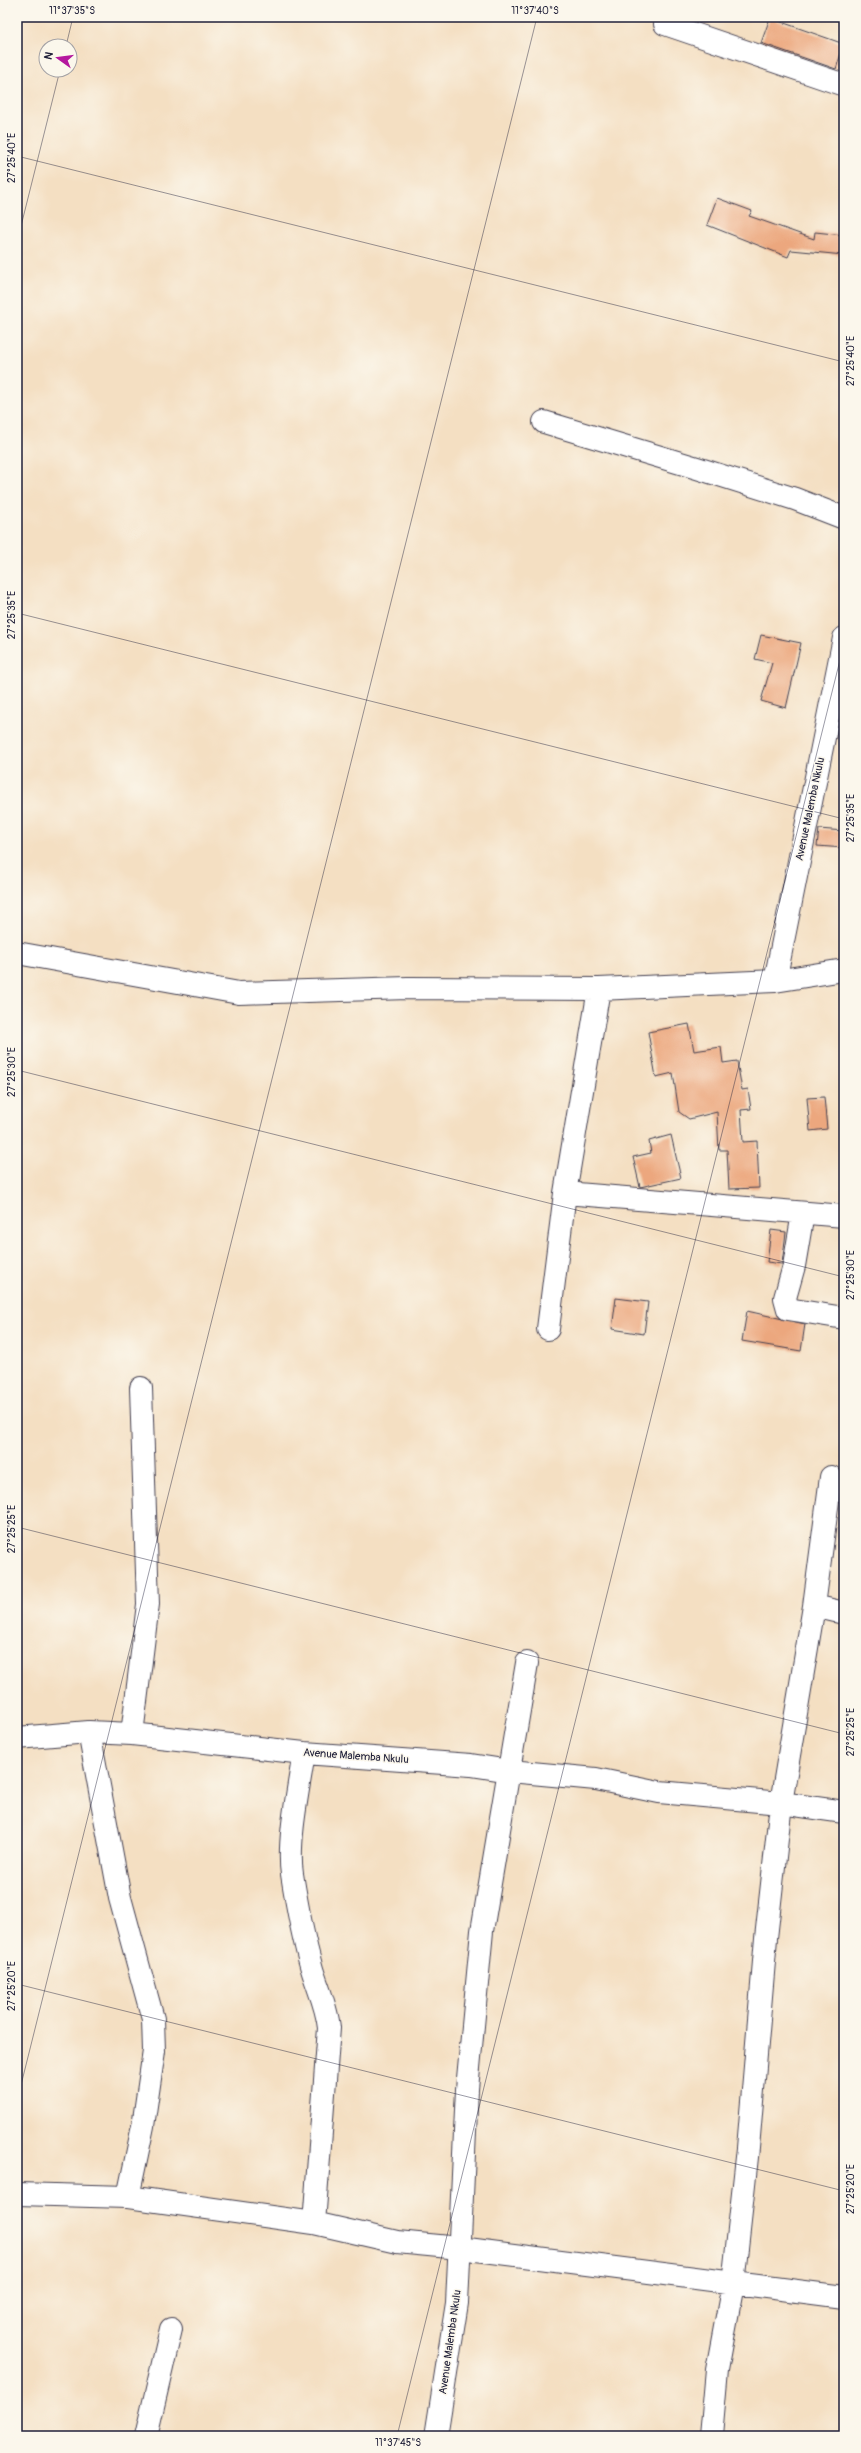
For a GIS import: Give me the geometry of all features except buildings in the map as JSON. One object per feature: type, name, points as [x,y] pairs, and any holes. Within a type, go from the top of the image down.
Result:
[{"type":"street","points":[[665,24],[844,85]]},
{"type":"street","points":[[544,422],[712,472],[795,499],[844,518]]},
{"type":"street","name":"Avenue Malemba Nkulu","points":[[775,981],[842,648]]},
{"type":"street","points":[[17,953],[239,993],[408,988],[599,989],[775,981],[844,970]]},
{"type":"street","points":[[548,1329],[565,1193],[599,989]]},
{"type":"street","points":[[565,1193],[844,1216]]},
{"type":"street","points":[[803,1213],[794,1266],[784,1298],[785,1306],[788,1309],[844,1318]]},
{"type":"street","points":[[132,1734],[148,1604],[141,1388]]},
{"type":"street","points":[[711,2436],[717,2370],[733,2284],[748,2148],[766,1938],[781,1803],[814,1606],[830,1478]]},
{"type":"street","points":[[814,1606],[844,1613]]},
{"type":"street","name":"Avenue Malemba Nkulu","points":[[436,2436],[457,2303],[467,2089],[482,1931],[527,1663]]},
{"type":"street","points":[[89,1732],[120,1898],[153,2019],[154,2051],[146,2111],[128,2197]]},
{"type":"street","name":"Avenue Malemba Nkulu","points":[[17,1738],[89,1732],[132,1734],[304,1752],[417,1760],[596,1779],[659,1792],[781,1803],[844,1812]]},
{"type":"street","points":[[304,1752],[291,1851],[292,1872],[303,1932],[312,1969],[328,2014],[314,2223]]},
{"type":"street","points":[[17,2194],[128,2197],[314,2223],[397,2242],[460,2248],[844,2297]]},
{"type":"street","points":[[146,2436],[171,2329]]}]
